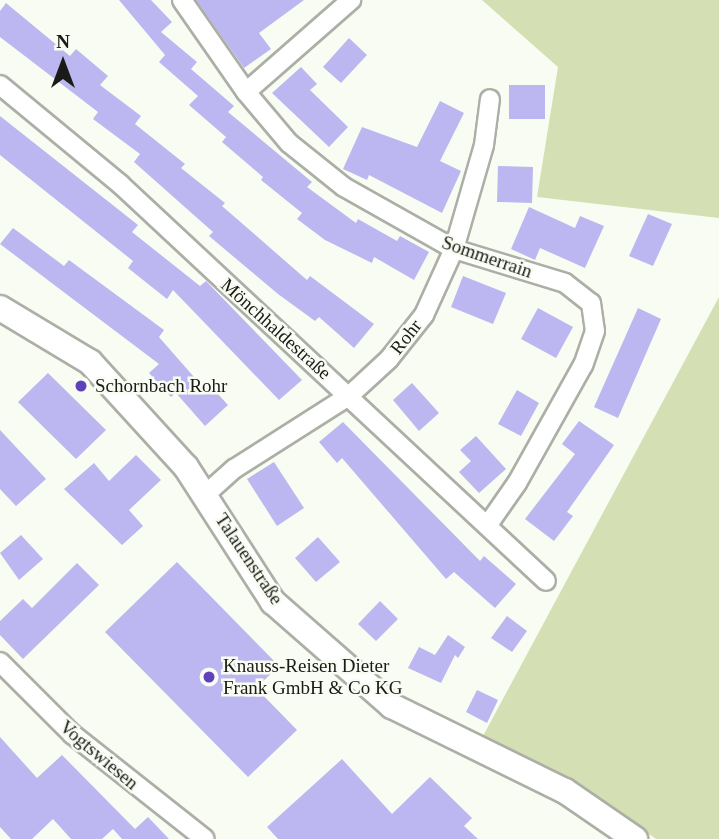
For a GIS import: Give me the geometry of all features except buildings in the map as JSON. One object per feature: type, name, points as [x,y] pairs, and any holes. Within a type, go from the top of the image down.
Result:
[{"type":"street","name":"Sommerrain","points":[[181,0],[246,92],[289,143],[344,187],[454,249],[565,283],[591,303],[595,331],[583,365],[547,432],[487,526]]},
{"type":"street","points":[[246,92],[351,0]]},
{"type":"street","name":"Mönchhaldestraße","points":[[0,85],[120,184],[245,303],[350,395],[546,581]]},
{"type":"street","name":"Rohr","points":[[206,494],[233,469],[350,395],[389,359],[424,315],[454,249],[484,145],[490,99]]},
{"type":"street","name":"Talauenstraße","points":[[0,308],[90,362],[163,438],[206,494],[273,602],[392,706],[565,791],[635,839]]},
{"type":"street","name":"Vogtswiesen","points":[[0,663],[72,734],[205,839]]},
{"type":"green space","points":[[482,0],[719,0],[719,218],[537,197],[558,67]]},
{"type":"green space","points":[[719,297],[719,839],[656,839],[580,786],[483,736]]},
{"type":"place","name":"Schornbach Rohr","points":[[81,386]]},
{"type":"place","name":"Knauss-Reisen Dieter Frank GmbH & Co KG","points":[[209,677]]}]
